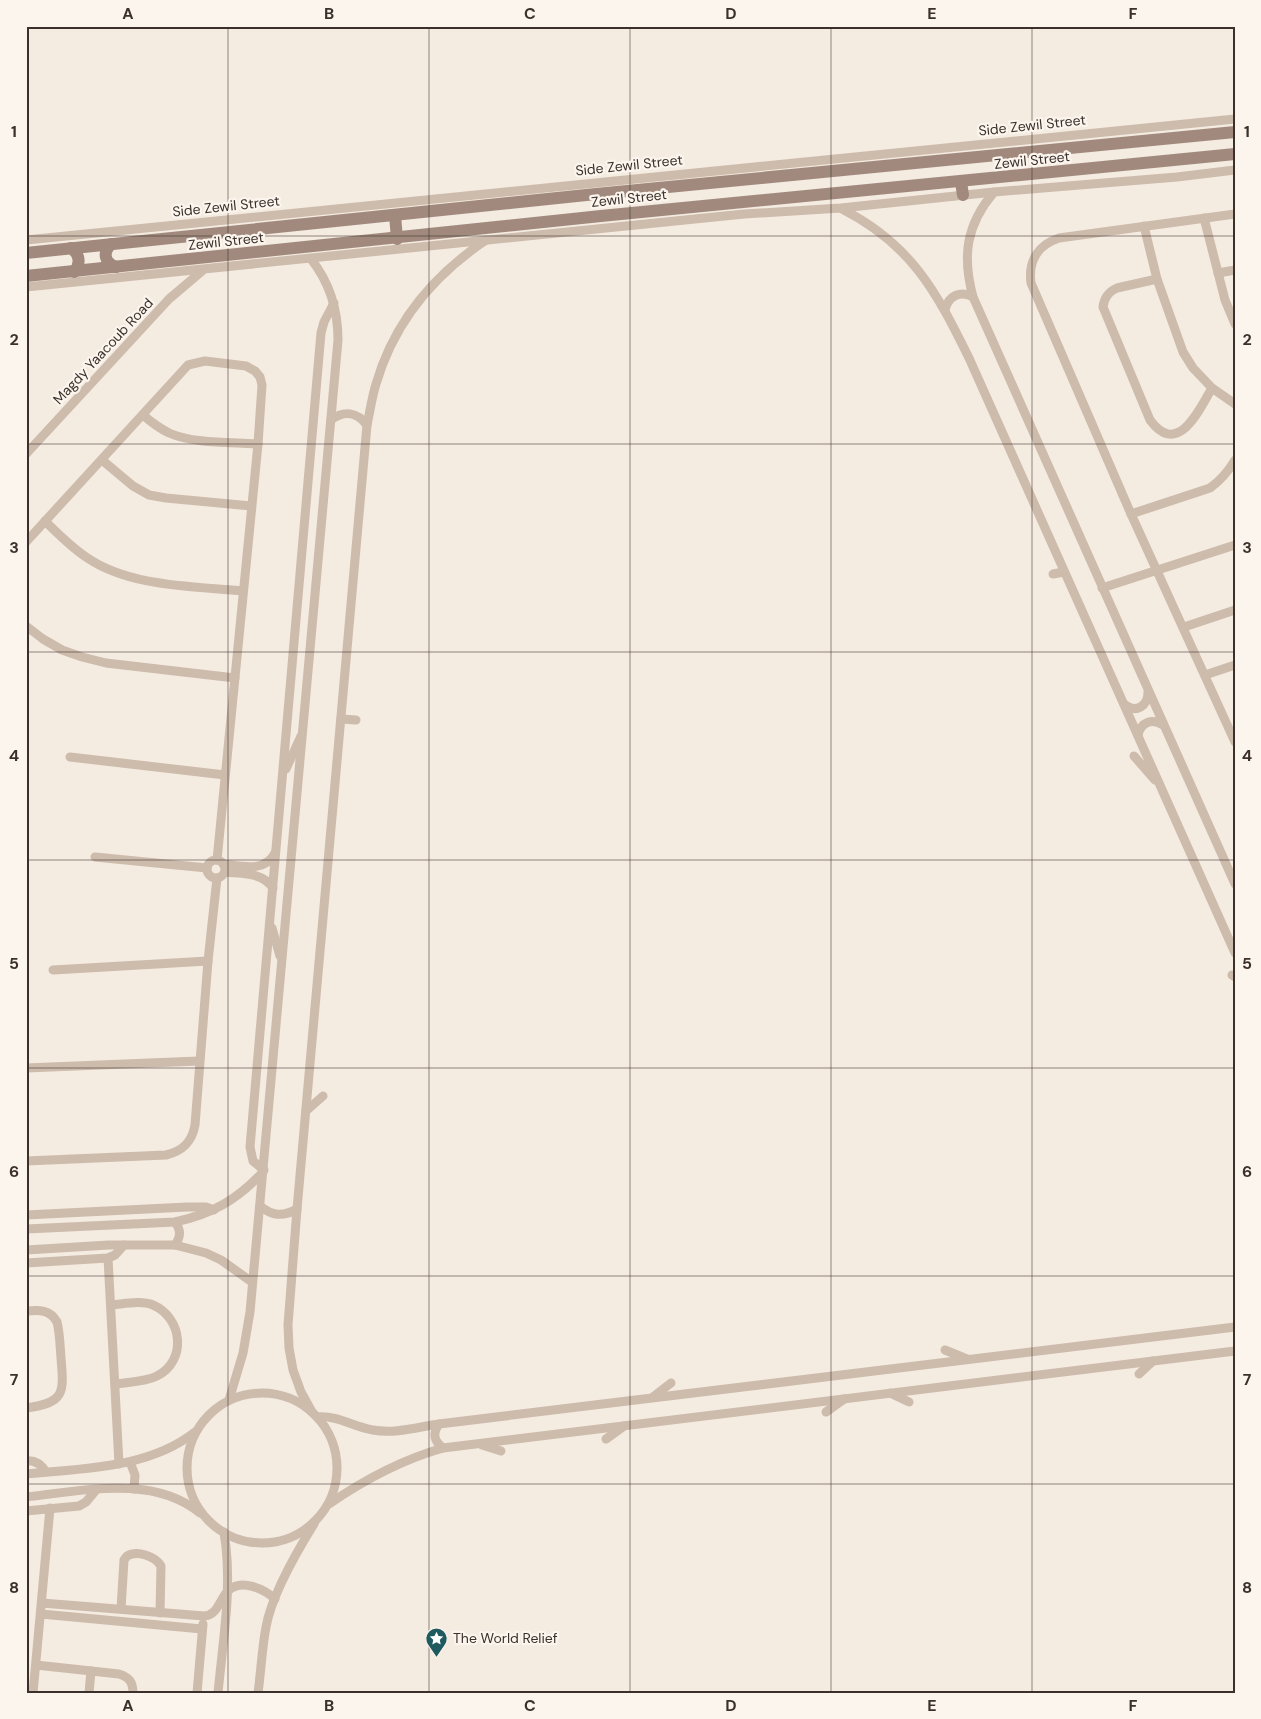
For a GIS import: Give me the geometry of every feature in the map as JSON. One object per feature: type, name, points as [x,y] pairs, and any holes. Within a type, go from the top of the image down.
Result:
[{"type":"main road","name":"Zewil Street","points":[[26,253],[596,194],[1235,132]]},
{"type":"main road","name":"Zewil Street","points":[[26,276],[116,267],[263,258],[397,238],[511,232],[558,221],[601,216],[622,220],[1235,154]]},
{"type":"main road","points":[[961,182],[963,195]]},
{"type":"main road","points":[[596,194],[592,200],[591,207],[595,213],[601,216]]},
{"type":"main road","points":[[555,199],[562,204],[564,210],[563,216],[558,221]]},
{"type":"main road","points":[[395,215],[397,238]]},
{"type":"main road","points":[[111,244],[106,249],[105,256],[108,262],[116,267]]},
{"type":"main road","points":[[71,248],[77,252],[79,259],[78,266],[74,272]]},
{"type":"street","name":"Side Zewil Street","points":[[26,240],[1235,119]]},
{"type":"street","points":[[26,287],[204,270],[263,258],[312,258],[486,240],[511,232],[622,220],[841,208],[1235,170]]},
{"type":"street","points":[[994,192],[986,201],[974,222],[968,245],[967,270],[973,297],[1235,884]]},
{"type":"street","points":[[841,208],[871,225],[893,242],[921,273],[945,310],[969,358],[1235,953]]},
{"type":"street","points":[[1235,214],[1059,238],[1044,245],[1034,258],[1030,275],[1031,283],[1131,514],[1205,675],[1231,723],[1235,742]]},
{"type":"street","points":[[1204,218],[1225,300],[1235,324]]},
{"type":"street","points":[[1144,226],[1156,279],[1184,352],[1193,368],[1212,388],[1235,404]]},
{"type":"street","points":[[329,1504],[336,1484],[338,1463],[333,1443],[323,1424],[314,1414],[301,1392],[293,1370],[289,1348],[288,1325],[367,425],[382,366],[397,333],[411,310],[453,264],[486,240]]},
{"type":"street","points":[[229,1400],[245,1343],[264,1171],[281,960],[304,731],[338,340],[337,315],[334,303],[325,279],[312,258]]},
{"type":"street","name":"Magdy Yaacoub Road","points":[[26,454],[169,299],[204,270]]},
{"type":"street","points":[[1218,273],[1235,270]]},
{"type":"street","points":[[1156,279],[1116,288],[1111,291],[1104,301],[1103,307],[1150,420],[1162,431],[1178,433],[1191,424],[1212,388]]},
{"type":"street","points":[[945,310],[948,301],[955,295],[964,294],[973,297]]},
{"type":"street","points":[[264,1171],[253,1161],[250,1147],[321,333],[324,322],[334,303]]},
{"type":"street","points":[[26,542],[188,365],[205,361],[246,366],[255,371],[260,377],[262,385],[258,444],[225,775],[222,876],[217,878],[210,876],[207,868]]},
{"type":"street","points":[[331,420],[350,413],[363,419],[367,425]]},
{"type":"street","points":[[143,415],[162,429],[184,438],[258,444]]},
{"type":"street","points":[[102,460],[133,486],[148,495],[251,506]]},
{"type":"street","points":[[1131,514],[1210,488],[1224,476],[1235,460]]},
{"type":"street","points":[[45,521],[86,558],[124,576],[147,581],[243,591]]},
{"type":"street","points":[[1102,588],[1235,545]]},
{"type":"street","points":[[1053,574],[1064,572]]},
{"type":"street","points":[[1184,627],[1235,610]]},
{"type":"street","points":[[26,626],[62,650],[106,663],[235,678]]},
{"type":"street","points":[[1205,675],[1235,666]]},
{"type":"street","points":[[1124,704],[1132,709],[1141,707],[1147,701],[1148,692]]},
{"type":"street","points":[[341,718],[356,720]]},
{"type":"street","points":[[1138,735],[1141,726],[1145,723],[1154,721],[1163,725]]},
{"type":"street","points":[[282,780],[304,731]]},
{"type":"street","points":[[70,756],[225,775]]},
{"type":"street","points":[[1134,756],[1160,785]]},
{"type":"street","points":[[222,865],[260,866],[273,858],[276,850]]},
{"type":"street","points":[[95,857],[207,868]]},
{"type":"street","points":[[207,868],[210,863],[258,875],[264,878],[273,888]]},
{"type":"street","points":[[26,1162],[166,1155],[184,1147],[193,1133],[217,878]]},
{"type":"street","points":[[271,913],[272,929],[281,960]]},
{"type":"street","points":[[53,970],[208,961]]},
{"type":"street","points":[[26,1068],[199,1061]]},
{"type":"street","points":[[306,1111],[323,1096]]},
{"type":"street","points":[[26,1229],[175,1222],[214,1210],[245,1189],[264,1171]]},
{"type":"street","points":[[26,1215],[187,1206],[206,1207],[214,1210]]},
{"type":"street","points":[[260,1206],[268,1212],[278,1215],[288,1214],[297,1209]]},
{"type":"street","points":[[175,1222],[180,1233],[179,1240],[175,1245]]},
{"type":"street","points":[[26,1250],[124,1245],[175,1245],[206,1253],[221,1260],[252,1282]]},
{"type":"street","points":[[26,1263],[108,1258],[115,1255],[124,1245]]},
{"type":"street","points":[[108,1258],[119,1464]]},
{"type":"street","points":[[111,1305],[144,1303],[160,1310],[176,1329],[178,1342],[174,1359],[164,1372],[147,1379],[115,1384]]},
{"type":"street","points":[[26,1311],[46,1311],[55,1318],[63,1383],[59,1396],[54,1400],[42,1406],[26,1408]]},
{"type":"street","points":[[208,1520],[195,1500],[188,1477],[189,1453],[197,1431],[210,1414],[229,1400],[250,1394],[272,1394],[294,1400],[314,1414],[336,1418],[372,1430],[391,1431],[1235,1327]]},
{"type":"street","points":[[945,1350],[968,1359]]},
{"type":"street","points":[[258,1693],[266,1626],[275,1599],[300,1546],[315,1521],[329,1504],[355,1486],[396,1464],[443,1448],[1235,1351]]},
{"type":"street","points":[[1139,1374],[1153,1361]]},
{"type":"street","points":[[652,1398],[671,1383]]},
{"type":"street","points":[[889,1393],[910,1402]]},
{"type":"street","points":[[826,1412],[844,1398]]},
{"type":"street","points":[[439,1424],[435,1430],[434,1437],[437,1444],[443,1448]]},
{"type":"street","points":[[606,1439],[625,1425]]},
{"type":"street","points":[[26,1474],[130,1462],[173,1447],[197,1431]]},
{"type":"street","points":[[477,1444],[501,1451]]},
{"type":"street","points":[[26,1461],[35,1462],[46,1472]]},
{"type":"street","points":[[130,1462],[135,1475],[134,1489]]},
{"type":"street","points":[[26,1497],[96,1490],[152,1490],[182,1500],[224,1532],[247,1541],[272,1542],[295,1536],[315,1521]]},
{"type":"street","points":[[26,1510],[79,1506],[86,1502],[96,1490]]},
{"type":"street","points":[[34,1693],[50,1508]]},
{"type":"street","points":[[218,1693],[228,1591],[228,1560],[224,1532]]},
{"type":"street","points":[[121,1609],[124,1560],[126,1556],[133,1553],[153,1557],[161,1566],[160,1613]]},
{"type":"street","points":[[42,1603],[204,1616],[211,1614],[216,1609],[228,1591],[238,1587],[258,1587],[268,1592],[275,1599]]},
{"type":"street","points":[[41,1614],[202,1629]]},
{"type":"street","points":[[196,1693],[204,1616]]},
{"type":"street","points":[[36,1665],[124,1676],[130,1679],[133,1693]]},
{"type":"street","points":[[89,1693],[91,1671]]},
{"type":"place","name":"The World Relief","points":[[437,1657]]}]
